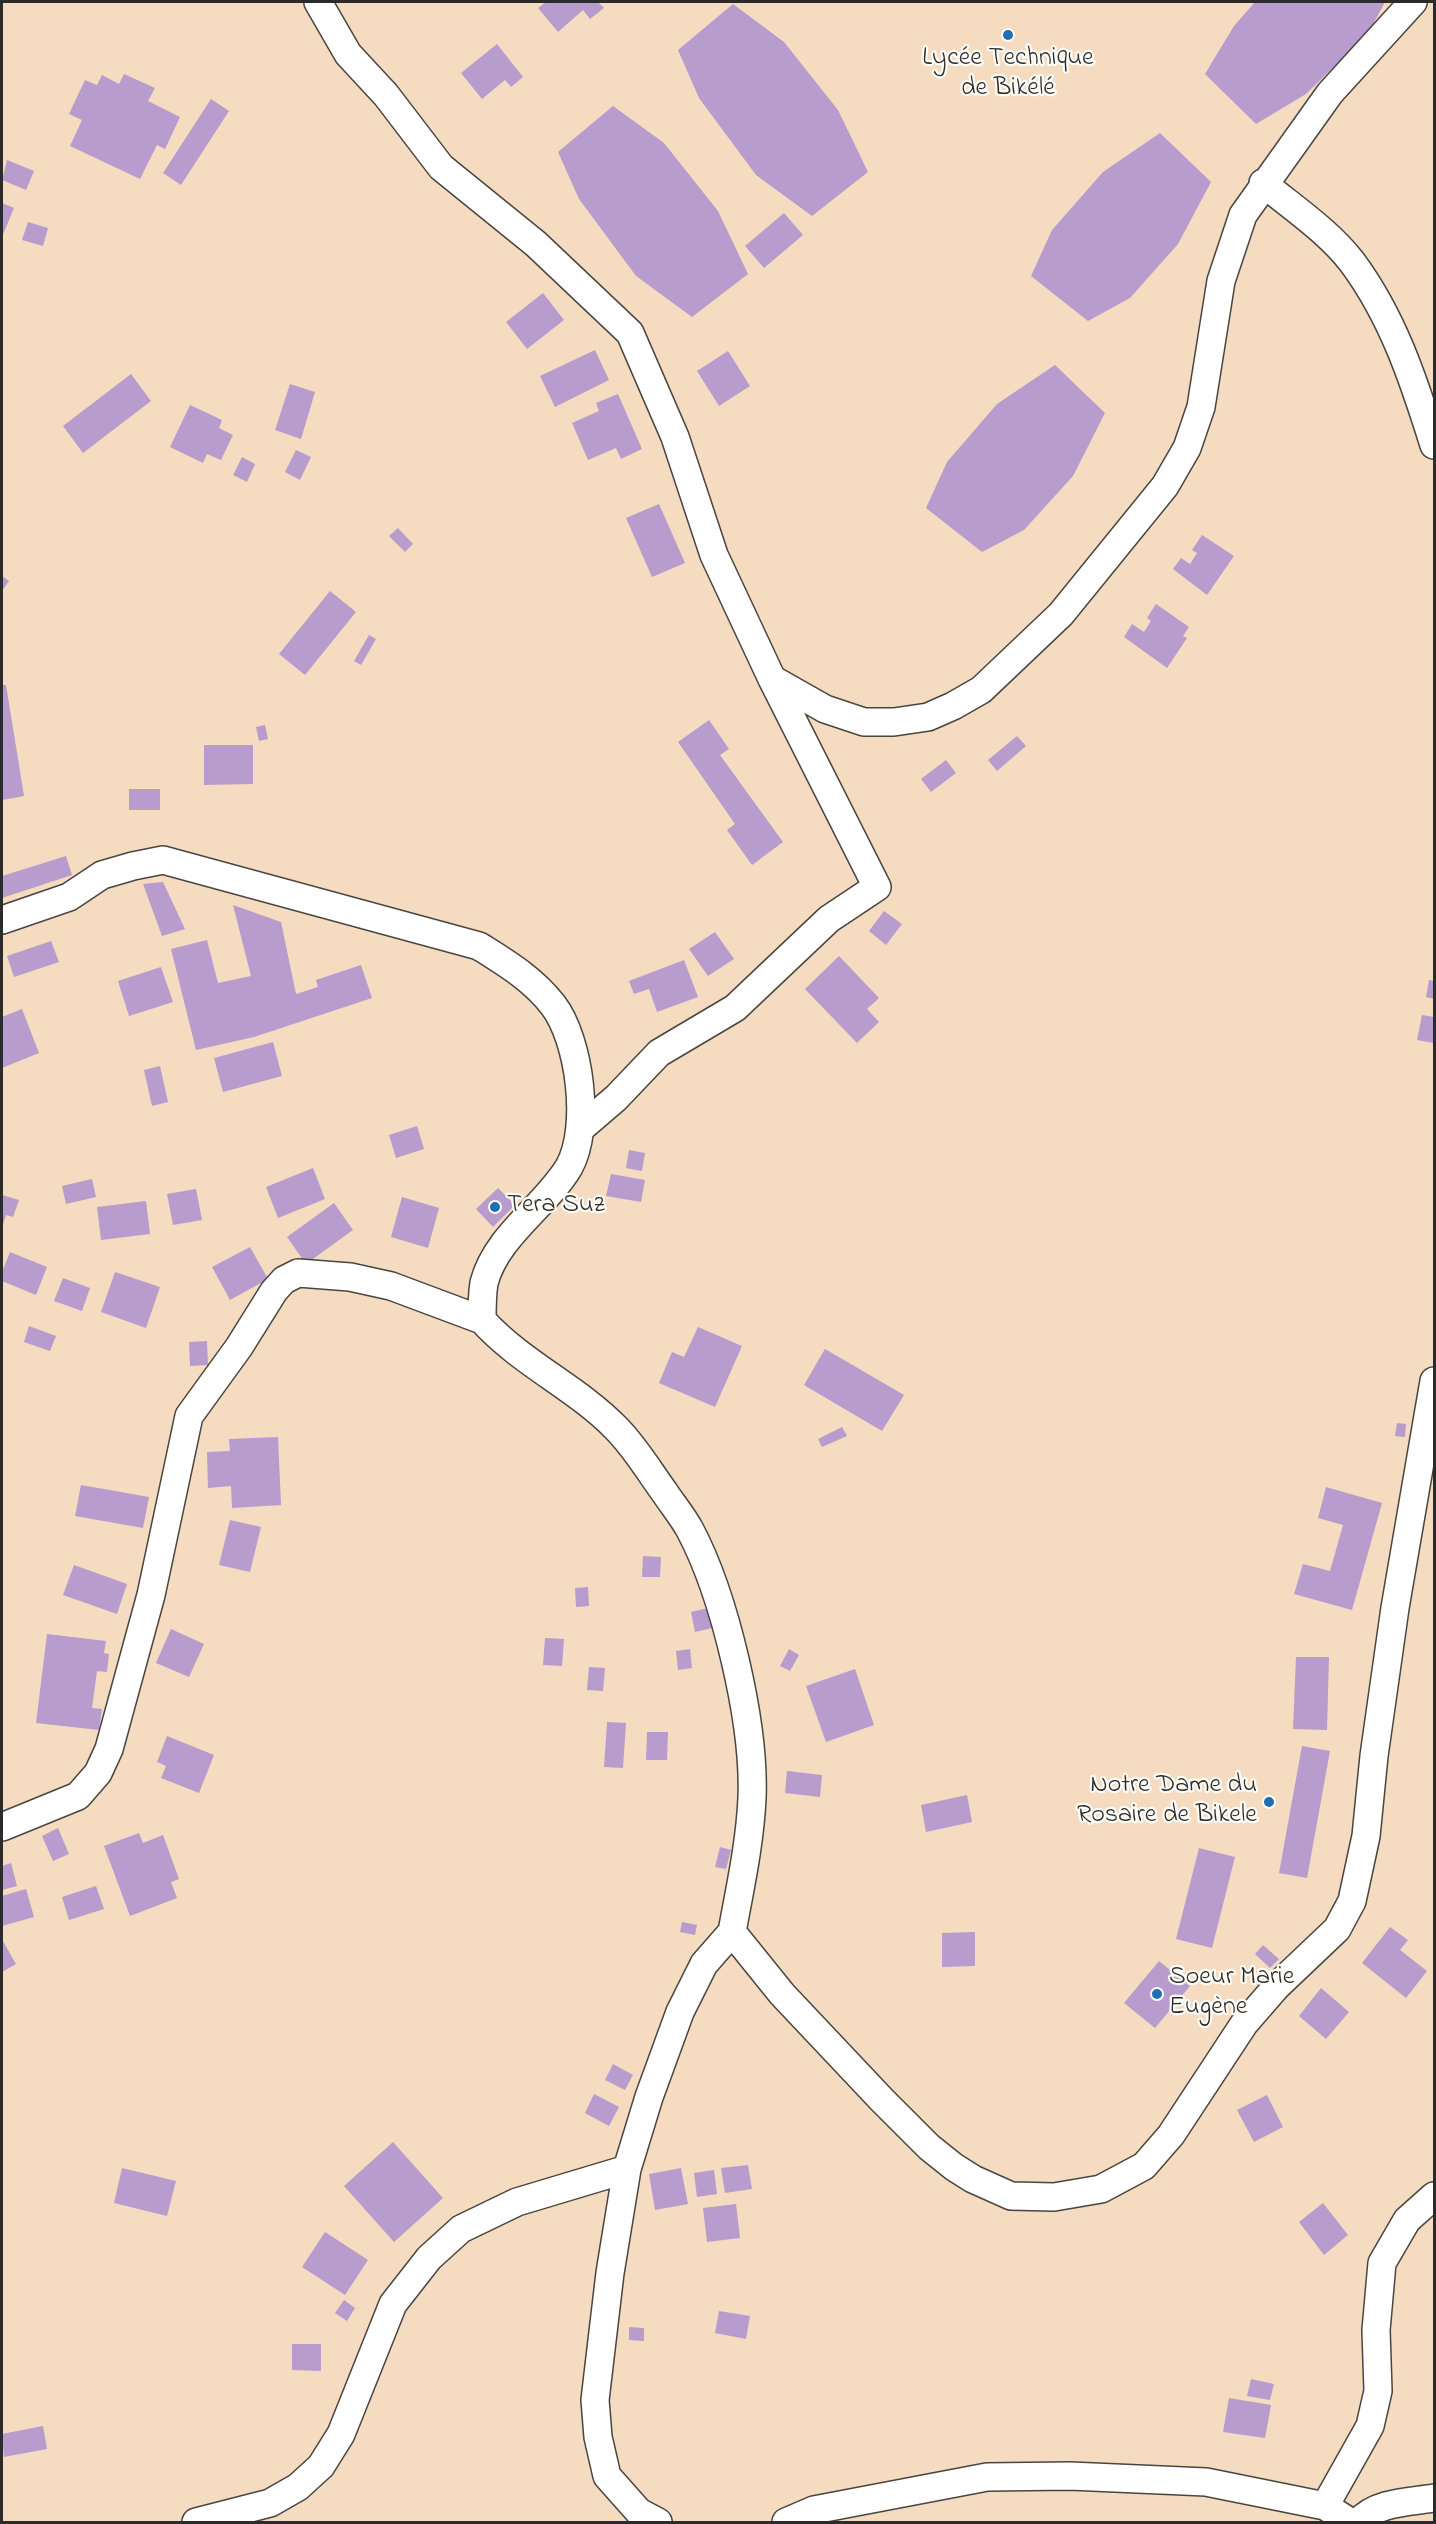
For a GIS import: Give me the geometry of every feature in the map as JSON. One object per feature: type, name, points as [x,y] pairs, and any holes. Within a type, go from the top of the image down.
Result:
[{"type":"street","points":[[318,2],[348,54],[386,95],[441,167],[537,244],[630,333],[675,437],[714,555],[772,679],[877,887],[829,919],[735,1008],[659,1053],[616,1098],[581,1128]]},
{"type":"street","points":[[772,679],[825,709],[864,722],[894,722],[928,717],[981,690],[1061,614],[1166,486],[1187,448],[1201,407],[1221,281],[1243,215],[1263,183],[1330,93],[1413,2]]},
{"type":"street","points":[[1263,183],[1325,234],[1351,261],[1375,296],[1412,375],[1434,445]]},
{"type":"street","points":[[2,920],[69,897],[102,875],[163,860],[479,946],[520,971],[554,1006],[567,1032],[579,1081],[581,1128],[571,1164],[553,1191],[516,1230],[495,1258],[484,1282],[482,1320]]},
{"type":"street","points":[[2,1827],[78,1796],[98,1773],[109,1749],[151,1595],[189,1416],[239,1347],[274,1291],[284,1280],[298,1273],[350,1277],[391,1286],[482,1320],[499,1339],[616,1427],[690,1529],[708,1569],[725,1625],[739,1684],[752,1765],[750,1829],[732,1932],[704,1964],[680,2012],[649,2097],[627,2169],[610,2273],[595,2400],[598,2437],[607,2476],[639,2512],[658,2523]]},
{"type":"street","points":[[732,1932],[782,1994],[882,2100],[929,2147],[973,2179],[1011,2196],[1054,2197],[1101,2189],[1144,2166],[1171,2135],[1244,2025],[1278,1986],[1337,1929],[1352,1902],[1365,1836],[1395,1608],[1434,1381]]},
{"type":"street","points":[[196,2523],[270,2503],[298,2487],[321,2466],[341,2434],[393,2304],[429,2258],[461,2229],[517,2202],[627,2169]]},
{"type":"street","points":[[1325,2506],[1370,2426],[1378,2391],[1377,2330],[1382,2263],[1407,2220],[1434,2196]]},
{"type":"street","points":[[786,2523],[814,2510],[987,2476],[1070,2476],[1206,2482],[1325,2506],[1350,2523]]},
{"type":"street","points":[[1359,2523],[1365,2515],[1378,2509],[1434,2498]]},
{"type":"building","points":[[546,2],[598,2],[604,8],[590,19],[583,10],[558,32],[538,8]]},
{"type":"building","points":[[1255,2],[1385,2],[1369,32],[1306,94],[1256,124],[1205,74],[1234,26]]},
{"type":"building","points":[[733,4],[784,42],[838,110],[868,172],[812,216],[756,175],[699,98],[678,50]]},
{"type":"building","points":[[497,44],[523,77],[511,87],[505,80],[482,99],[461,73]]},
{"type":"building","points":[[124,74],[155,88],[148,101],[180,117],[165,149],[157,145],[140,179],[70,146],[82,120],[69,114],[85,80],[97,85],[102,75],[119,84]]},
{"type":"building","points":[[211,99],[229,111],[181,185],[163,173]]},
{"type":"building","points":[[613,106],[664,143],[718,211],[748,274],[692,317],[636,276],[579,199],[558,152]]},
{"type":"building","points":[[1160,133],[1211,182],[1178,244],[1130,298],[1088,321],[1031,276],[1052,230],[1103,172]]},
{"type":"building","points":[[7,160],[34,171],[26,190],[2,180]]},
{"type":"building","points":[[2,203],[14,208],[2,237]]},
{"type":"building","points":[[784,213],[803,235],[764,268],[745,246]]},
{"type":"building","points":[[28,222],[48,228],[43,246],[22,240]]},
{"type":"building","points":[[543,293],[564,320],[527,349],[506,322]]},
{"type":"building","points":[[595,350],[609,380],[555,407],[540,376]]},
{"type":"building","points":[[728,351],[750,386],[719,406],[697,371]]},
{"type":"building","points":[[1055,365],[1105,413],[1073,476],[1024,530],[982,552],[926,508],[947,462],[997,404]]},
{"type":"building","points":[[131,374],[151,401],[83,453],[63,426]]},
{"type":"building","points":[[290,384],[315,392],[301,439],[275,430]]},
{"type":"building","points":[[618,394],[642,449],[621,459],[616,448],[588,460],[572,423],[599,411],[596,403]]},
{"type":"building","points":[[190,405],[222,420],[219,428],[233,435],[221,460],[207,454],[203,463],[170,447]]},
{"type":"building","points":[[296,450],[311,457],[300,480],[285,472]]},
{"type":"building","points":[[242,457],[255,464],[247,482],[233,475]]},
{"type":"building","points":[[659,504],[685,563],[652,577],[626,518]]},
{"type":"building","points":[[398,528],[413,544],[405,552],[389,536]]},
{"type":"building","points":[[1202,535],[1234,556],[1207,595],[1173,569],[1181,558],[1190,564],[1197,553],[1192,550]]},
{"type":"building","points":[[2,576],[9,581],[2,591]]},
{"type":"building","points":[[330,591],[356,612],[305,675],[279,654]]},
{"type":"building","points":[[1156,604],[1189,627],[1183,636],[1187,638],[1167,668],[1124,637],[1132,624],[1144,632],[1151,621],[1147,618]]},
{"type":"building","points":[[369,635],[376,639],[361,665],[354,661]]},
{"type":"building","points":[[2,685],[6,685],[24,796],[2,800]]},
{"type":"building","points":[[709,720],[729,749],[720,755],[783,842],[752,865],[727,830],[735,824],[678,742]]},
{"type":"building","points":[[265,725],[268,739],[259,741],[256,727]]},
{"type":"building","points":[[1017,736],[1026,746],[997,771],[988,760]]},
{"type":"building","points":[[204,745],[253,745],[253,784],[204,785]]},
{"type":"building","points":[[946,760],[956,773],[931,792],[921,779]]},
{"type":"building","points":[[129,789],[160,789],[160,810],[129,810]]},
{"type":"building","points":[[66,856],[72,875],[2,898],[2,876]]},
{"type":"building","points":[[163,882],[185,929],[162,936],[143,884]]},
{"type":"building","points":[[233,905],[281,922],[296,994],[318,987],[316,980],[361,965],[372,998],[254,1037],[196,1050],[171,949],[207,940],[218,983],[251,976]]},
{"type":"building","points":[[884,911],[902,924],[886,945],[869,931]]},
{"type":"building","points":[[715,932],[734,959],[708,976],[689,949]]},
{"type":"building","points":[[51,941],[59,962],[14,977],[7,956]]},
{"type":"building","points":[[839,956],[879,998],[867,1009],[879,1022],[857,1043],[805,989]]},
{"type":"building","points":[[684,960],[698,997],[657,1012],[649,989],[634,994],[629,981]]},
{"type":"building","points":[[161,967],[173,1002],[129,1016],[118,981]]},
{"type":"building","points":[[1429,980],[1434,981],[1434,999],[1426,997]]},
{"type":"building","points":[[22,1009],[39,1053],[2,1068],[2,1017]]},
{"type":"building","points":[[1422,1015],[1434,1017],[1434,1043],[1417,1040]]},
{"type":"building","points":[[273,1042],[282,1076],[223,1092],[214,1058]]},
{"type":"building","points":[[160,1066],[168,1102],[152,1106],[144,1070]]},
{"type":"building","points":[[417,1126],[424,1149],[396,1158],[389,1135]]},
{"type":"building","points":[[629,1150],[645,1153],[642,1171],[626,1168]]},
{"type":"building","points":[[313,1168],[325,1199],[278,1218],[266,1187]]},
{"type":"building","points":[[611,1174],[645,1180],[641,1202],[606,1196]]},
{"type":"building","points":[[92,1179],[96,1197],[66,1204],[62,1186]]},
{"type":"building","points":[[498,1188],[515,1205],[493,1227],[476,1209]]},
{"type":"building","points":[[196,1189],[202,1220],[173,1225],[167,1194]]},
{"type":"building","points":[[2,1195],[19,1200],[13,1217],[6,1215],[2,1228]]},
{"type":"building","points":[[402,1197],[439,1208],[428,1248],[391,1237]]},
{"type":"building","points":[[146,1201],[150,1234],[101,1240],[97,1207]]},
{"type":"building","points":[[334,1203],[353,1230],[306,1264],[287,1237]]},
{"type":"building","points":[[250,1247],[268,1279],[230,1300],[212,1267]]},
{"type":"building","points":[[10,1252],[47,1267],[36,1295],[2,1281],[2,1272]]},
{"type":"building","points":[[115,1272],[160,1287],[146,1328],[101,1312]]},
{"type":"building","points":[[63,1278],[90,1288],[82,1311],[54,1301]]},
{"type":"building","points":[[29,1326],[56,1336],[50,1351],[24,1342]]},
{"type":"building","points":[[698,1327],[742,1346],[715,1407],[659,1383],[672,1352],[684,1357]]},
{"type":"building","points":[[207,1341],[208,1365],[190,1366],[189,1342]]},
{"type":"building","points":[[825,1349],[904,1395],[882,1431],[804,1385]]},
{"type":"building","points":[[1397,1423],[1406,1424],[1405,1437],[1395,1436]]},
{"type":"building","points":[[842,1427],[847,1436],[822,1447],[818,1439]]},
{"type":"building","points":[[278,1437],[281,1505],[232,1508],[231,1486],[208,1488],[207,1452],[230,1451],[229,1439]]},
{"type":"building","points":[[81,1485],[149,1497],[143,1528],[75,1516]]},
{"type":"building","points":[[1326,1487],[1382,1503],[1352,1610],[1294,1594],[1303,1564],[1330,1571],[1343,1525],[1318,1518]]},
{"type":"building","points":[[230,1520],[261,1527],[250,1572],[219,1565]]},
{"type":"building","points":[[643,1556],[661,1557],[660,1577],[642,1577]]},
{"type":"building","points":[[74,1565],[127,1584],[117,1614],[63,1595]]},
{"type":"building","points":[[588,1587],[589,1606],[576,1607],[575,1588]]},
{"type":"building","points":[[708,1608],[712,1628],[695,1632],[691,1612]]},
{"type":"building","points":[[171,1629],[204,1644],[189,1677],[156,1663]]},
{"type":"building","points":[[47,1634],[106,1641],[104,1653],[109,1654],[107,1672],[97,1671],[92,1708],[102,1709],[99,1730],[36,1723]]},
{"type":"building","points":[[545,1638],[564,1639],[562,1666],[543,1665]]},
{"type":"building","points":[[690,1649],[692,1668],[678,1670],[676,1651]]},
{"type":"building","points":[[789,1649],[799,1655],[790,1671],[780,1666]]},
{"type":"building","points":[[1296,1657],[1329,1657],[1327,1730],[1293,1729]]},
{"type":"building","points":[[589,1667],[605,1668],[603,1691],[587,1690]]},
{"type":"building","points":[[855,1669],[874,1725],[826,1742],[806,1686]]},
{"type":"building","points":[[607,1722],[626,1723],[623,1768],[604,1767]]},
{"type":"building","points":[[647,1732],[668,1732],[667,1760],[646,1760]]},
{"type":"building","points":[[167,1736],[214,1755],[199,1793],[161,1778],[166,1766],[157,1762]]},
{"type":"building","points":[[1302,1746],[1330,1751],[1307,1878],[1279,1873]]},
{"type":"building","points":[[787,1771],[822,1775],[820,1797],[785,1793]]},
{"type":"building","points":[[967,1795],[972,1822],[926,1832],[921,1805]]},
{"type":"building","points":[[58,1828],[69,1854],[53,1861],[42,1836]]},
{"type":"building","points":[[139,1833],[143,1843],[163,1835],[179,1879],[171,1882],[177,1898],[130,1916],[104,1846]]},
{"type":"building","points":[[720,1847],[731,1850],[726,1869],[715,1867]]},
{"type":"building","points":[[1199,1848],[1235,1857],[1212,1948],[1176,1939]]},
{"type":"building","points":[[11,1863],[17,1886],[2,1890],[2,1866]]},
{"type":"building","points":[[96,1886],[104,1909],[69,1920],[62,1897]]},
{"type":"building","points":[[26,1889],[34,1917],[2,1926],[2,1896]]},
{"type":"building","points":[[682,1922],[697,1925],[695,1935],[680,1932]]},
{"type":"building","points":[[1390,1927],[1408,1940],[1400,1950],[1427,1971],[1406,1998],[1362,1963]]},
{"type":"building","points":[[975,1932],[975,1966],[942,1967],[942,1933]]},
{"type":"building","points":[[2,1942],[16,1964],[2,1972]]},
{"type":"building","points":[[1263,1945],[1279,1959],[1270,1968],[1255,1954]]},
{"type":"building","name":"Soeur Marie Eugène","points":[[1159,1961],[1190,1986],[1155,2028],[1124,2003]]},
{"type":"building","points":[[1321,1988],[1349,2012],[1326,2039],[1299,2016]]},
{"type":"building","points":[[613,2064],[633,2075],[625,2090],[605,2080]]},
{"type":"building","points":[[594,2094],[619,2107],[609,2126],[585,2113]]},
{"type":"building","points":[[1267,2095],[1283,2127],[1254,2142],[1237,2110]]},
{"type":"building","points":[[393,2142],[443,2198],[394,2242],[344,2186]]},
{"type":"building","points":[[748,2165],[752,2189],[725,2193],[721,2168]]},
{"type":"building","points":[[122,2168],[176,2181],[167,2216],[114,2203]]},
{"type":"building","points":[[681,2168],[688,2204],[655,2210],[649,2174]]},
{"type":"building","points":[[714,2170],[717,2194],[697,2197],[694,2173]]},
{"type":"building","points":[[1323,2203],[1348,2235],[1324,2255],[1299,2222]]},
{"type":"building","points":[[736,2204],[740,2238],[707,2242],[703,2208]]},
{"type":"building","points":[[325,2232],[368,2260],[345,2295],[302,2267]]},
{"type":"building","points":[[344,2300],[355,2308],[347,2321],[335,2313]]},
{"type":"building","points":[[719,2311],[750,2316],[746,2339],[715,2333]]},
{"type":"building","points":[[629,2327],[644,2328],[644,2341],[629,2340]]},
{"type":"building","points":[[292,2344],[321,2344],[321,2371],[292,2370]]},
{"type":"building","points":[[1251,2379],[1274,2384],[1270,2400],[1247,2396]]},
{"type":"building","points":[[1229,2398],[1271,2405],[1265,2438],[1223,2432]]},
{"type":"building","points":[[43,2426],[47,2449],[4,2457],[2,2434]]},
{"type":"place","name":"Lycée Technique de Bikélé","points":[[1008,35]]},
{"type":"place","name":"Tera Suz","points":[[495,1207]]},
{"type":"place","name":"Notre Dame du Rosaire de Bikele","points":[[1269,1802]]},
{"type":"place","name":"Soeur Marie Eugène","points":[[1157,1994]]}]
